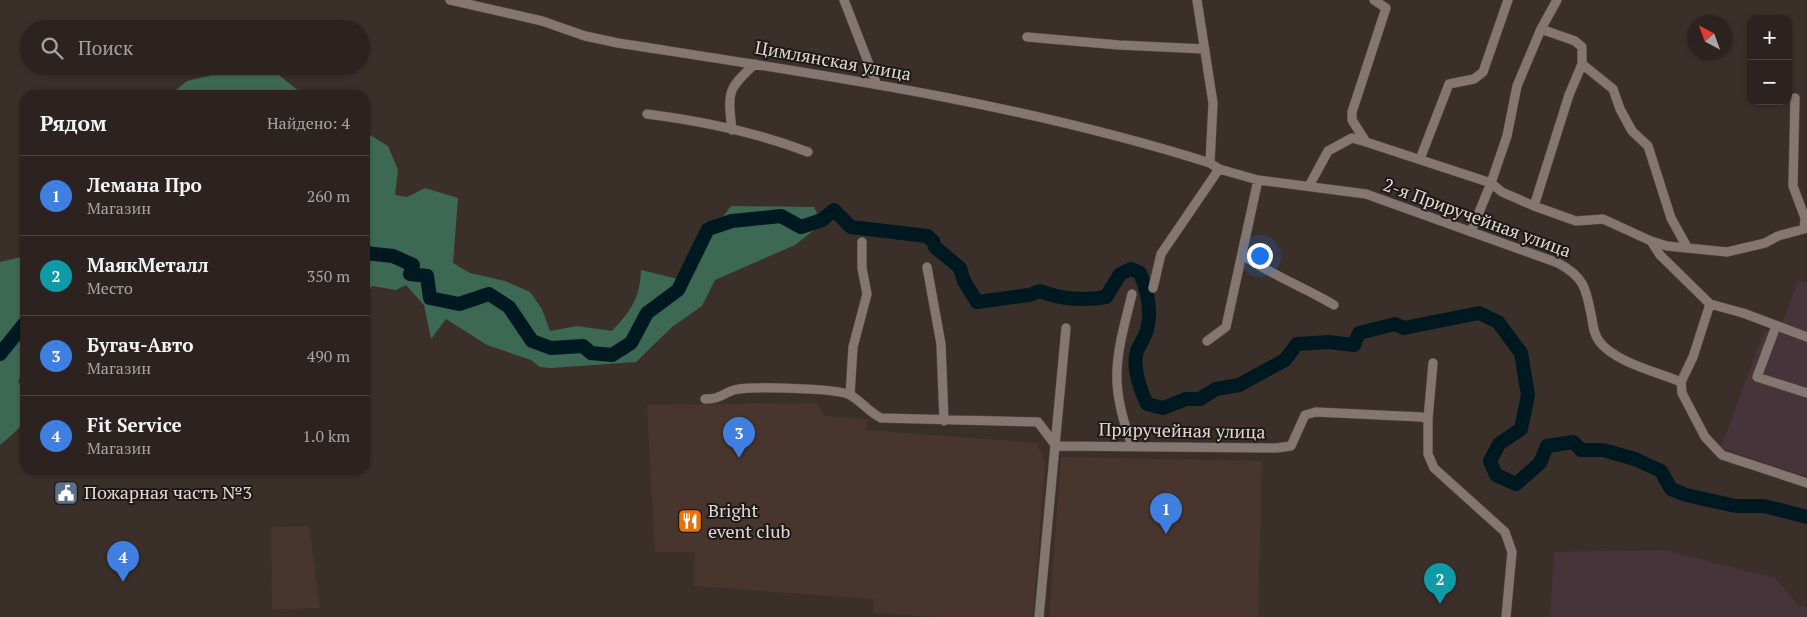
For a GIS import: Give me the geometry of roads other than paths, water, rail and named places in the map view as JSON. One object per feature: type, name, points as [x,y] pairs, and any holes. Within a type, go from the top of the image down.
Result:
[{"type":"street","name":"Цимлянская улица","points":[[450,0],[542,21],[585,36],[877,84],[1030,113],[1140,141],[1210,162]]},
{"type":"street","points":[[844,0],[877,84]]},
{"type":"street","points":[[1197,0],[1213,103],[1210,162]]},
{"type":"street","points":[[1366,142],[1352,120],[1352,112],[1386,8],[1374,0]]},
{"type":"street","points":[[1420,159],[1449,84],[1474,79],[1484,72],[1508,0]]},
{"type":"street","points":[[1471,232],[1491,183],[1507,136],[1517,86],[1541,29],[1557,0]]},
{"type":"street","points":[[1534,206],[1569,95],[1582,64],[1582,47],[1575,41],[1541,29]]},
{"type":"street","points":[[1027,37],[1119,45],[1205,48]]},
{"type":"street","points":[[732,130],[729,94],[740,78],[754,64]]},
{"type":"street","points":[[1582,64],[1613,89],[1620,109],[1632,131],[1648,146],[1671,218],[1687,247]]},
{"type":"street","points":[[1310,186],[1328,151],[1352,138],[1491,183],[1502,192],[1576,221],[1603,219],[1667,246],[1727,252],[1765,243],[1778,236],[1804,229],[1805,218],[1793,186],[1796,128],[1795,98]]},
{"type":"street","points":[[646,114],[702,121],[783,142],[808,152]]},
{"type":"street","name":"2-я Приручейная улица","points":[[1210,162],[1220,169],[1258,180],[1366,194],[1558,263],[1574,272],[1582,281],[1595,335],[1600,343],[1624,359],[1681,382]]},
{"type":"street","points":[[1153,288],[1161,254],[1220,169]]},
{"type":"street","points":[[1207,341],[1226,328],[1258,180]]},
{"type":"street","points":[[1652,241],[1660,255],[1710,304],[1743,313],[1807,337]]},
{"type":"street","points":[[850,395],[853,347],[868,294],[862,268],[862,242]]},
{"type":"street","points":[[1243,255],[1262,269],[1307,288],[1334,305]]},
{"type":"street","points":[[927,267],[941,344],[944,421]]},
{"type":"street","points":[[1132,294],[1116,357],[1116,390],[1121,417],[1132,445]]},
{"type":"street","points":[[1710,304],[1693,357],[1681,382],[1682,392],[1705,437],[1722,455],[1807,483]]},
{"type":"street","points":[[1776,326],[1757,376],[1807,394]]},
{"type":"street","points":[[1039,617],[1066,328]]},
{"type":"street","points":[[1433,363],[1428,419],[1428,454],[1434,468],[1500,526],[1510,545],[1512,552],[1506,617]]},
{"type":"street","points":[[705,399],[718,399],[734,390],[825,388],[850,395],[870,413],[880,418],[1038,422],[1056,446]]},
{"type":"street","name":"Приручейная улица","points":[[1056,446],[1132,445],[1276,448],[1291,446],[1305,415],[1316,412],[1428,419]]},
{"type":"waterway","points":[[370,254],[393,256],[413,265],[410,274],[427,276],[430,298],[459,304],[489,294],[509,307],[532,341],[551,348],[583,346],[591,353],[612,355],[631,343],[647,313],[678,290],[708,229],[732,221],[781,216],[801,227],[822,220],[834,210],[851,227],[927,236],[933,241],[935,247],[960,268],[964,281],[977,302],[1029,295],[1040,291],[1055,296],[1072,298],[1090,299],[1106,297],[1120,274],[1131,269],[1140,273],[1147,293],[1149,315],[1146,333],[1137,351],[1136,371],[1139,385],[1147,404],[1163,408],[1186,399],[1200,399],[1216,389],[1239,385],[1285,360],[1297,344],[1329,342],[1354,345],[1359,333],[1395,324],[1404,328],[1479,313],[1498,322],[1521,353],[1528,395],[1521,429],[1499,444],[1490,461],[1496,475],[1516,484],[1540,463],[1547,446],[1573,442],[1581,450],[1603,450],[1635,459],[1661,471],[1671,489],[1686,495],[1736,506],[1764,506],[1807,517]]},
{"type":"waterway","points":[[0,354],[20,329]]},
{"type":"place","name":"Бугач-Авто","points":[[739,458]]},
{"type":"place","name":"Пожарная часть №3","points":[[66,493]]},
{"type":"place","name":"Bright event club","points":[[690,521]]},
{"type":"place","name":"Лемана Про","points":[[1166,534]]},
{"type":"place","name":"Fit Service","points":[[123,582]]},
{"type":"place","name":"МаякМеталл","points":[[1440,604]]}]
